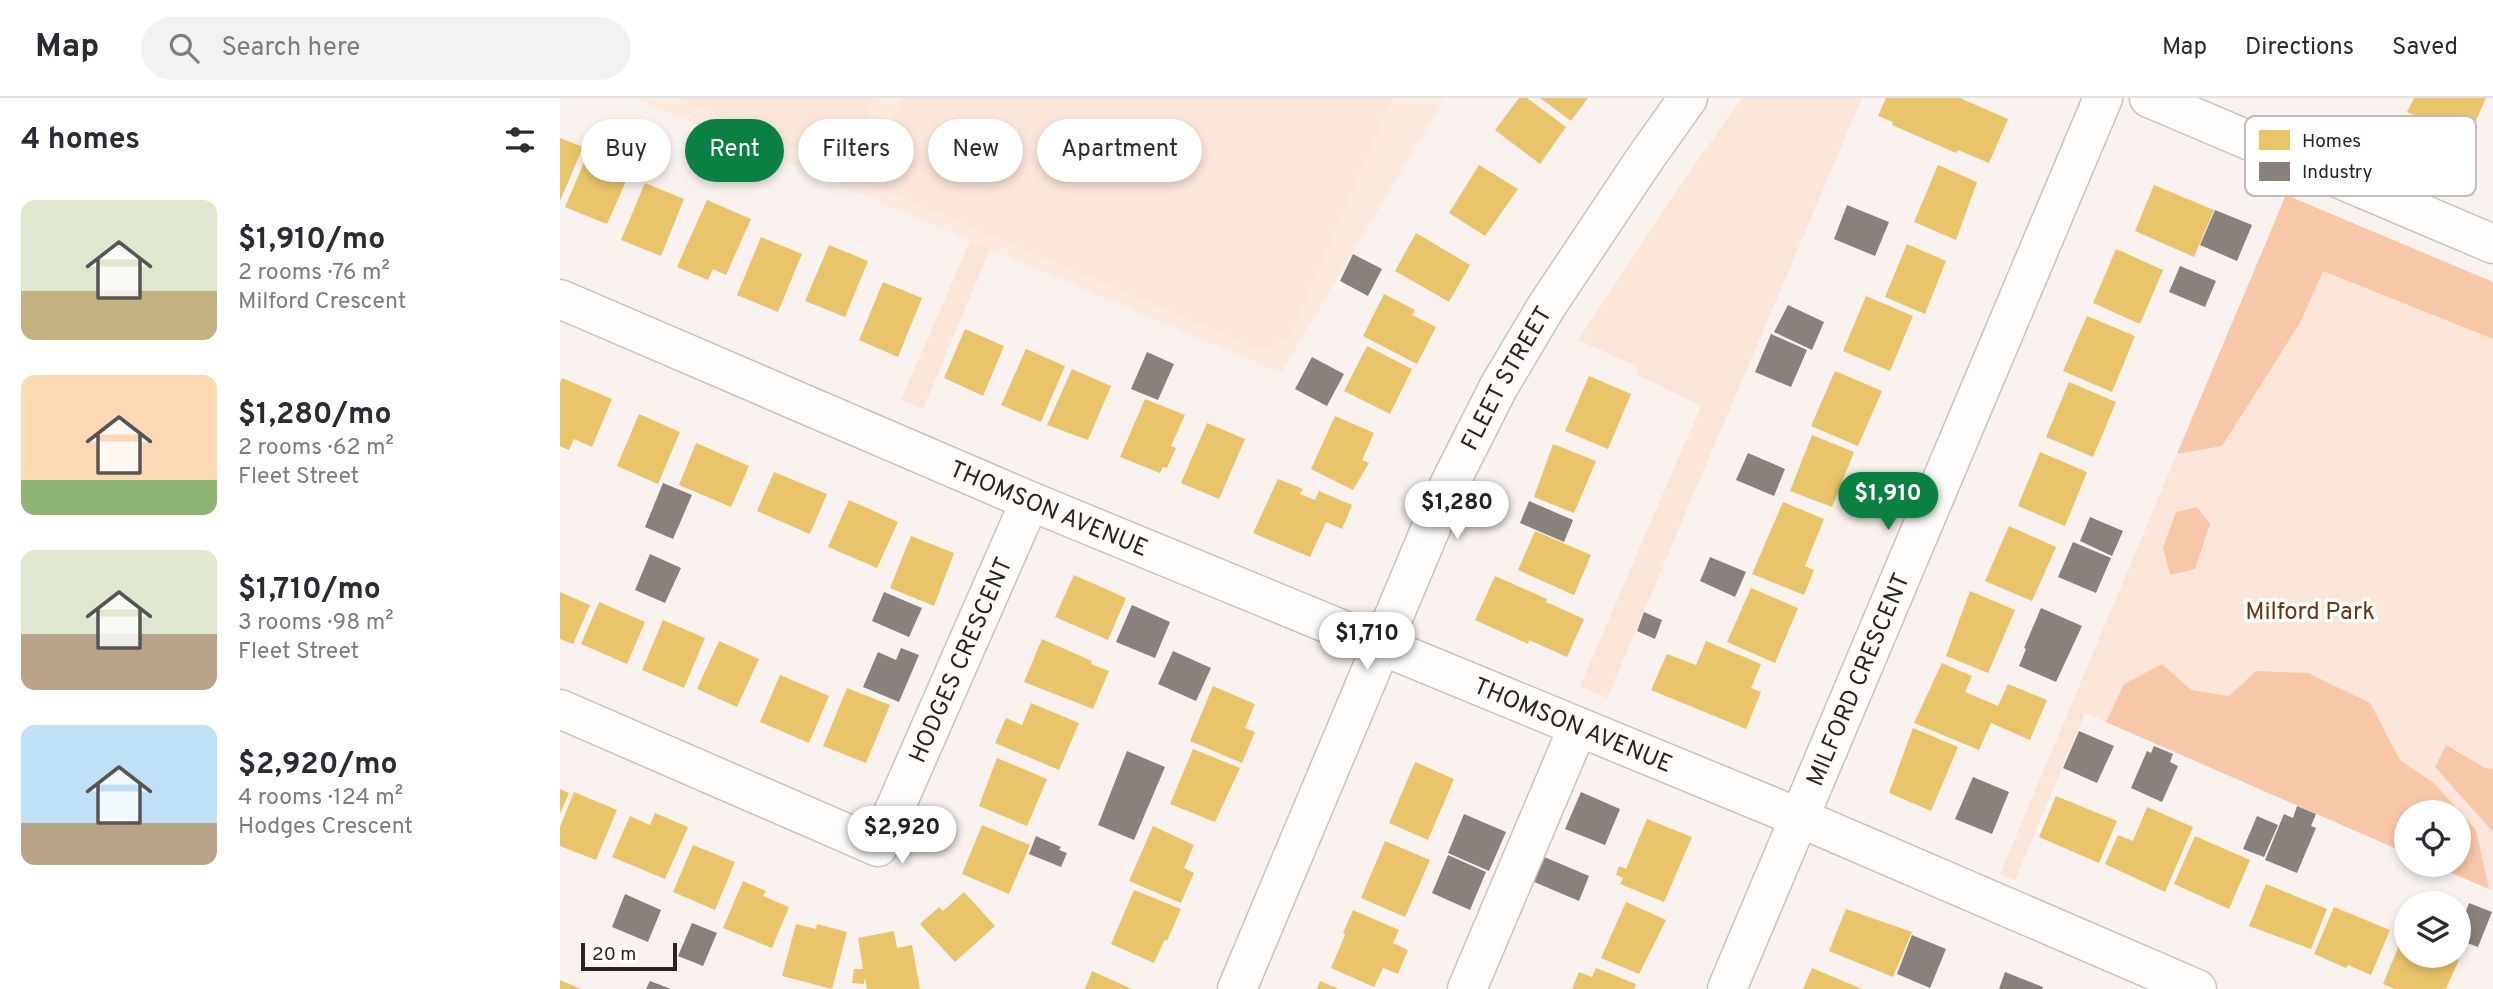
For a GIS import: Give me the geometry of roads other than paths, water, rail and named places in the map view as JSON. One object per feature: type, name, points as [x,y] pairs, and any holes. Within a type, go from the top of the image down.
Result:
[{"type":"street","name":"FLEET STREET","points":[[1237,989],[1449,485],[1498,388],[1546,307],[1688,98]]},
{"type":"street","name":"MILFORD CRESCENT","points":[[1727,989],[2103,98]]},
{"type":"street","points":[[2149,98],[2245,139]]},
{"type":"street","points":[[2380,196],[2493,244]]},
{"type":"street","name":"THOMSON AVENUE","points":[[560,299],[1030,501],[1800,818],[2197,989]]},
{"type":"street","name":"HODGES CRESCENT","points":[[560,709],[878,847],[1030,501]]},
{"type":"street","points":[[1467,989],[1578,727]]},
{"type":"park label","name":"Milford Park","points":[[2310,611]]}]
